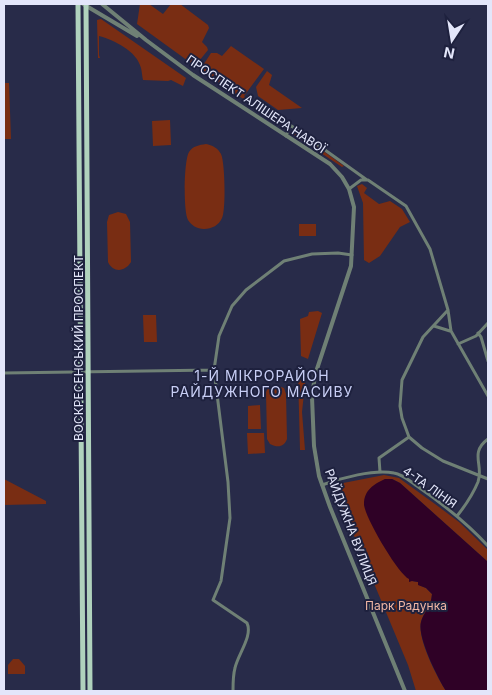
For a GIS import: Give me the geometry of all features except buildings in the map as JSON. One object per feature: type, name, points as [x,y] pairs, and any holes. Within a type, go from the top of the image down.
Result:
[{"type":"main road","name":"ВОСКРЕСЕНСЬКИЙ ПРОСПЕКТ","points":[[78,4],[83,691]]},
{"type":"main road","name":"ВОСКРЕСЕНСЬКИЙ ПРОСПЕКТ","points":[[85,4],[90,691]]},
{"type":"street","name":"ПРОСПЕКТ АЛІШЕРА НАВОЇ","points":[[85,4],[146,40]]},
{"type":"street","name":"ПРОСПЕКТ АЛІШЕРА НАВОЇ","points":[[102,4],[146,40],[225,97],[330,164],[342,177],[349,189]]},
{"type":"street","points":[[286,136],[290,124],[406,206],[430,249],[448,310],[450,331],[488,396]]},
{"type":"street","points":[[349,189],[361,180],[368,180]]},
{"type":"street","name":"РАЙДУЖНА ВУЛИЦЯ","points":[[349,189],[354,207],[350,270],[314,382],[312,422],[314,446],[322,485],[405,691]]},
{"type":"street","points":[[233,691],[234,669],[249,626],[213,600],[221,581],[230,518],[228,482],[214,370],[219,336],[232,306],[246,290],[284,261],[312,254],[338,253],[352,255]]},
{"type":"street","points":[[448,310],[423,337],[402,380],[400,406],[409,437],[422,448],[443,461],[488,479]]},
{"type":"street","points":[[458,344],[476,336],[488,323]]},
{"type":"street","points":[[434,326],[450,331]]},
{"type":"street","points":[[478,333],[482,337],[488,360]]},
{"type":"street","points":[[4,373],[214,370]]},
{"type":"street","points":[[380,472],[379,458],[409,437]]},
{"type":"street","points":[[457,516],[478,482],[478,453],[482,444],[488,440]]},
{"type":"street","name":"4-ТА ЛІНІЯ","points":[[322,485],[380,472],[400,475],[457,516],[488,546]]},
{"type":"green space","points":[[140,4],[149,4],[163,14],[171,4],[180,4],[208,25],[209,28],[202,42],[208,50],[195,66],[137,24]]},
{"type":"green space","points":[[101,19],[186,78],[183,86],[171,80],[143,80],[139,62],[130,51],[118,43],[99,36],[100,58],[98,58],[97,20]]},
{"type":"green space","points":[[231,46],[264,69],[244,96],[252,103],[256,100],[288,124],[288,126],[285,127],[200,70],[211,53],[217,53],[222,56]]},
{"type":"green space","points":[[267,71],[272,75],[269,85],[302,108],[278,110],[258,96],[256,87]]},
{"type":"green space","points":[[4,83],[9,83],[11,139],[4,139]]},
{"type":"green space","points":[[170,120],[171,145],[153,146],[152,121]]},
{"type":"green space","points":[[295,132],[344,166],[342,167],[294,135]]},
{"type":"green space","points":[[206,144],[215,147],[221,154],[224,196],[221,220],[215,226],[204,229],[191,224],[188,220],[185,207],[185,186],[189,152],[194,147]]},
{"type":"green space","points":[[362,184],[367,188],[364,193],[379,204],[390,201],[402,209],[410,222],[400,227],[380,256],[369,263],[364,260],[363,203],[357,186]]},
{"type":"green space","points":[[118,212],[126,214],[130,222],[131,262],[126,268],[119,270],[110,266],[108,262],[107,222],[109,215]]},
{"type":"green space","points":[[299,224],[316,224],[316,236],[299,236]]},
{"type":"green space","points":[[318,311],[322,313],[308,359],[301,356],[300,319],[308,316],[309,312]]},
{"type":"green space","points":[[143,315],[156,315],[157,342],[144,342]]},
{"type":"green space","points":[[298,374],[306,375],[302,412],[305,450],[300,450]]},
{"type":"green space","points":[[275,385],[284,388],[286,394],[287,439],[284,444],[278,446],[270,444],[267,439],[266,392],[268,388]]},
{"type":"green space","points":[[260,405],[261,429],[248,429],[248,406]]},
{"type":"green space","points":[[247,433],[264,433],[265,453],[248,454]]},
{"type":"green space","name":"Парк Радунка","points":[[384,475],[399,478],[459,522],[488,550],[488,562],[400,483],[392,479],[385,479],[364,504],[375,530],[412,581],[418,582],[419,585],[426,588],[432,594],[421,622],[422,638],[429,658],[446,691],[416,691],[408,665],[333,485]]},
{"type":"green space","points":[[4,479],[46,501],[46,504],[4,505]]},
{"type":"green space","points":[[13,659],[19,659],[25,666],[25,674],[8,674],[8,665]]},
{"type":"shaded area","points":[[385,479],[392,479],[400,483],[488,562],[488,691],[446,691],[434,667],[425,647],[421,629],[421,622],[432,594],[426,588],[418,585],[418,582],[409,582],[409,579],[397,567],[382,544],[365,510],[364,499],[368,491]]},
{"type":"district","name":"1-Й МІКРОРАЙОН РАЙДУЖНОГО МАСИВУ","points":[[262,384]]}]
